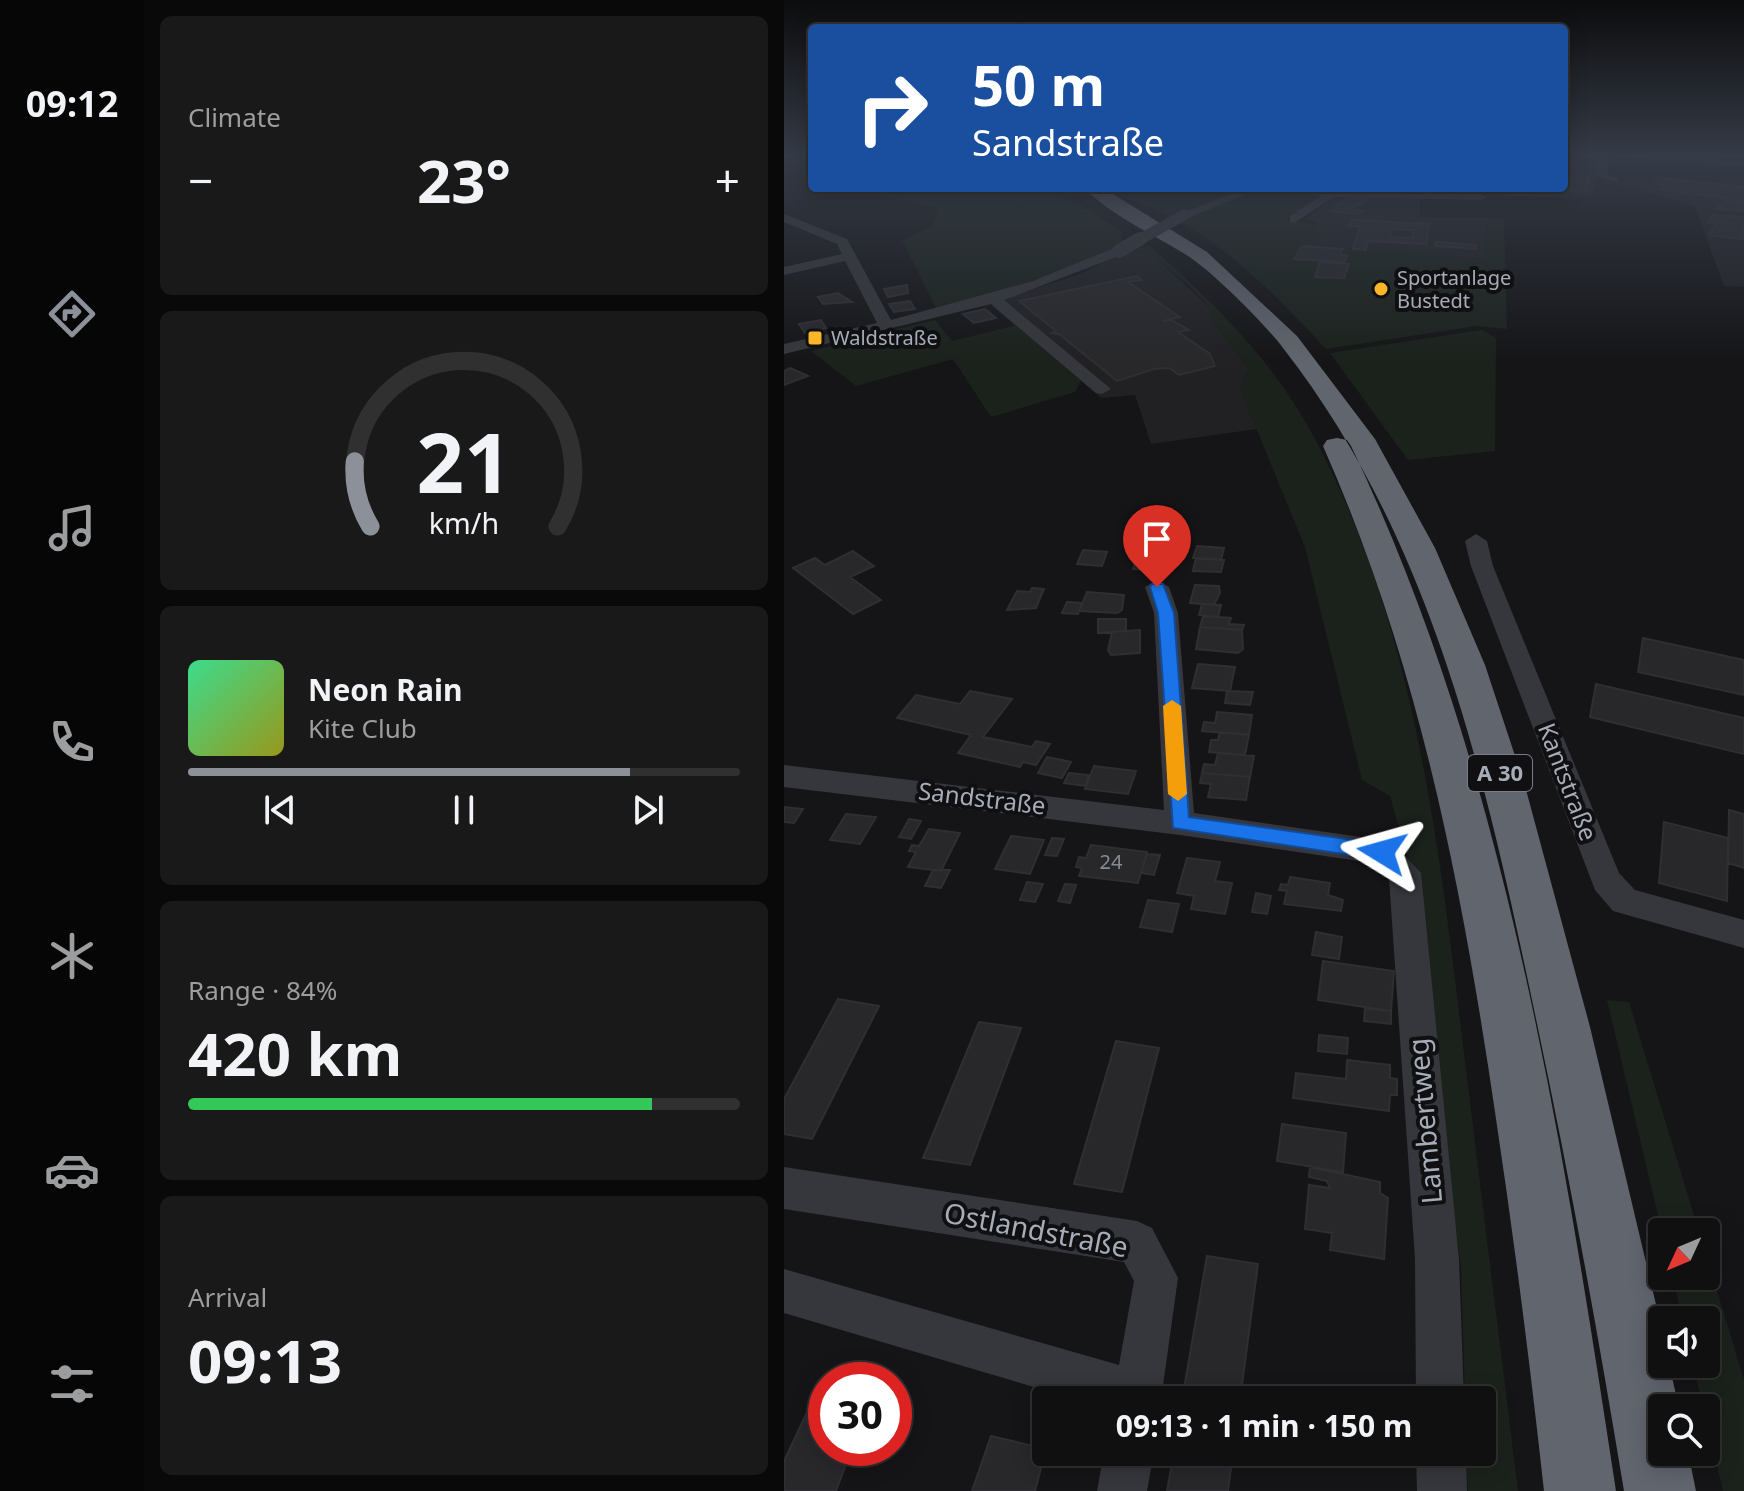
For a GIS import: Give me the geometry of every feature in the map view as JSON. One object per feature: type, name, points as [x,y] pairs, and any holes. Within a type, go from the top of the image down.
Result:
[{"type":"highway","name":"A 30","points":[[1133,224],[1197,271],[1242,314],[1288,370],[1328,429],[1366,505],[1404,597],[1452,761],[1499,977],[1534,1175],[1580,1491]]},
{"type":"highway","name":"A 30","points":[[1156,224],[1228,277],[1313,366],[1353,423],[1396,500],[1440,597],[1468,669],[1498,764],[1551,975],[1598,1178],[1660,1491]]},
{"type":"street","points":[[797,224],[842,242],[886,325]]},
{"type":"street","points":[[784,349],[993,298],[1078,269],[1169,224]]},
{"type":"street","points":[[784,271],[850,256]]},
{"type":"street","points":[[993,298],[1102,389]]},
{"type":"street","name":"Kantstraße","points":[[1476,541],[1482,566],[1606,881],[1625,901],[1744,934]]},
{"type":"street","points":[[1157,587],[1166,613],[1180,823]]},
{"type":"street","name":"Sandstraße","points":[[784,776],[1180,823],[1382,852]]},
{"type":"street","name":"Lambertweg","points":[[1382,852],[1405,873],[1437,1259],[1440,1386]]},
{"type":"street","name":"Ostlandstraße","points":[[784,1188],[1137,1243],[1156,1278],[1140,1386]]},
{"type":"street","name":"Ostlandstraße","points":[[784,1291],[1101,1386]]},
{"type":"street","points":[[1122,1491],[1126,1466]]},
{"type":"street","points":[[1441,1466],[1442,1491]]},
{"type":"shaded area","points":[[934,224],[1109,224],[1122,232],[1123,243],[1060,273],[936,308],[902,240]]},
{"type":"shaded area","name":"Sportanlage Bustedt","points":[[1183,224],[1315,224],[1318,224],[1308,245],[1485,259],[1487,224],[1504,224],[1507,329],[1476,326],[1326,349],[1241,265]]},
{"type":"shaded area","points":[[1318,224],[1487,224],[1485,259],[1308,245]]},
{"type":"shaded area","points":[[1701,224],[1744,224],[1744,287],[1724,286]]},
{"type":"shaded area","points":[[1149,245],[1196,288],[1261,357],[1314,437],[1348,508],[1376,582],[1417,734],[1431,811],[1518,1491],[1468,1491],[1467,1466],[1496,1466],[1496,1386],[1465,1386],[1461,1267],[1408,861],[1390,796],[1362,780],[1305,547],[1240,389],[1249,369],[1213,322],[1210,308],[1188,285],[1154,256],[1131,250]]},
{"type":"shaded area","points":[[1131,250],[1154,256],[1210,308],[1213,322],[1249,369],[1240,389],[1257,429],[1151,444],[1135,395],[1101,398],[992,306],[1002,299],[1077,275]]},
{"type":"shaded area","points":[[935,320],[952,341],[1017,325],[1081,381],[1075,392],[991,417],[953,359],[856,386],[811,351]]},
{"type":"shaded area","points":[[1482,330],[1496,338],[1495,451],[1408,460],[1330,353]]},
{"type":"shaded area","points":[[1607,1000],[1629,1002],[1695,1218],[1659,1218]]},
{"type":"shaded area","points":[[1676,1290],[1717,1290],[1744,1380],[1744,1491],[1723,1491],[1717,1466],[1720,1466],[1720,1394],[1700,1394],[1696,1378],[1720,1378],[1720,1306],[1680,1306]]},
{"type":"building","points":[[1429,224],[1426,244],[1367,241],[1366,250],[1353,249],[1360,226],[1349,226]],"holes":[[[1392,229],[1414,230],[1412,238],[1390,237]]]},
{"type":"building","points":[[1713,224],[1744,224],[1744,239],[1709,235],[1716,224]]},
{"type":"building","points":[[1436,242],[1476,245],[1476,249],[1435,246]]},
{"type":"building","points":[[1302,246],[1343,249],[1340,255],[1347,255],[1345,262],[1294,259]]},
{"type":"building","points":[[1320,262],[1349,264],[1344,278],[1315,277]]},
{"type":"building","points":[[1137,276],[1142,280],[1128,282],[1180,317],[1162,321],[1171,320],[1189,330],[1178,332],[1210,354],[1215,366],[1179,375],[1169,368],[1154,369],[1117,381],[1059,334],[1052,333],[1056,331],[1019,301]]},
{"type":"building","points":[[907,285],[908,293],[888,297],[884,289]]},
{"type":"building","points":[[838,293],[852,302],[823,304],[818,297]]},
{"type":"building","points":[[910,301],[915,309],[894,312],[889,304]]},
{"type":"building","points":[[985,309],[996,318],[974,323],[963,314]]},
{"type":"building","points":[[821,320],[826,328],[805,333],[799,324]]},
{"type":"building","points":[[790,368],[808,376],[784,385],[784,371]]},
{"type":"building","points":[[1197,546],[1224,548],[1221,560],[1193,558]]},
{"type":"building","points":[[1083,550],[1107,552],[1102,566],[1077,564]]},
{"type":"building","points":[[853,551],[874,566],[850,577],[881,600],[853,614],[793,568],[815,558],[825,565]]},
{"type":"building","points":[[1138,555],[1162,556],[1157,570],[1133,569]]},
{"type":"building","points":[[1196,558],[1224,560],[1221,572],[1193,571]]},
{"type":"building","points":[[1195,585],[1219,586],[1220,593],[1214,605],[1190,603]]},
{"type":"building","points":[[1032,588],[1044,589],[1036,608],[1007,610],[1017,591],[1030,592]]},
{"type":"building","points":[[1087,592],[1124,595],[1122,610],[1117,613],[1079,611]]},
{"type":"building","points":[[1067,602],[1082,603],[1078,614],[1062,613]]},
{"type":"building","points":[[1202,604],[1221,605],[1218,617],[1199,615]]},
{"type":"building","points":[[1203,616],[1231,618],[1229,624],[1244,625],[1242,630],[1200,627]]},
{"type":"building","points":[[1098,619],[1126,619],[1126,631],[1098,633]]},
{"type":"building","points":[[1200,627],[1242,630],[1243,649],[1238,653],[1196,649]]},
{"type":"building","points":[[1140,630],[1140,653],[1111,655],[1108,650],[1112,632]]},
{"type":"building","points":[[1643,638],[1744,660],[1744,695],[1638,672]]},
{"type":"building","points":[[1198,664],[1235,667],[1230,691],[1192,688]]},
{"type":"building","points":[[1596,684],[1744,718],[1744,754],[1590,717]]},
{"type":"building","points":[[970,691],[1012,699],[983,737],[1032,747],[1036,741],[1050,744],[1036,765],[1023,762],[1020,767],[958,753],[971,735],[897,718],[916,695],[960,704]]},
{"type":"building","points":[[1227,691],[1253,692],[1250,705],[1225,703]]},
{"type":"building","points":[[1217,712],[1252,715],[1249,735],[1202,731],[1204,722],[1215,723]]},
{"type":"building","points":[[1220,732],[1249,735],[1245,755],[1209,752],[1211,740],[1218,740]]},
{"type":"building","points":[[1218,753],[1254,756],[1250,777],[1202,773],[1204,764],[1215,765]]},
{"type":"building","points":[[1047,757],[1071,762],[1062,778],[1038,773]]},
{"type":"building","points":[[1094,766],[1136,771],[1128,794],[1085,789]]},
{"type":"building","points":[[1069,773],[1089,775],[1085,786],[1064,783]]},
{"type":"building","points":[[1202,773],[1250,777],[1246,800],[1208,797],[1211,784],[1200,783]]},
{"type":"building","points":[[784,807],[803,809],[794,823],[784,822]]},
{"type":"building","points":[[1729,810],[1744,814],[1744,868],[1728,863]]},
{"type":"building","points":[[846,814],[876,817],[860,844],[830,840]]},
{"type":"building","points":[[909,819],[921,821],[911,839],[899,837]]},
{"type":"building","points":[[1664,822],[1728,838],[1727,901],[1659,883]]},
{"type":"building","points":[[929,829],[960,833],[941,871],[908,867],[916,852],[909,851],[912,845],[919,846]]},
{"type":"building","points":[[1011,836],[1044,840],[1030,874],[995,869]]},
{"type":"building","points":[[1052,838],[1064,839],[1057,856],[1045,855]]},
{"type":"building","points":[[1091,845],[1147,852],[1138,883],[1079,876],[1082,868],[1076,867],[1079,857],[1086,858]]},
{"type":"building","points":[[1147,854],[1160,855],[1154,875],[1141,873]]},
{"type":"building","points":[[1187,858],[1220,862],[1215,881],[1232,883],[1225,914],[1191,909],[1194,896],[1177,893]]},
{"type":"building","points":[[933,870],[950,870],[941,888],[925,886]]},
{"type":"building","points":[[1290,877],[1330,883],[1328,895],[1343,900],[1341,911],[1284,904],[1287,891],[1279,890],[1281,884],[1288,885]]},
{"type":"building","points":[[1027,882],[1043,884],[1035,902],[1020,900]]},
{"type":"building","points":[[1065,884],[1076,885],[1070,903],[1058,901]]},
{"type":"building","points":[[1256,893],[1271,896],[1267,914],[1252,912]]},
{"type":"building","points":[[1148,900],[1179,904],[1172,932],[1140,927]]},
{"type":"building","points":[[1316,932],[1342,937],[1339,959],[1312,955]]},
{"type":"building","points":[[1323,961],[1394,971],[1391,1011],[1318,1000]]},
{"type":"building","points":[[838,999],[879,1006],[812,1139],[784,1134],[784,1099]]},
{"type":"building","points":[[1365,1008],[1391,1011],[1391,1024],[1364,1021]]},
{"type":"building","points":[[979,1022],[1021,1028],[970,1165],[923,1158]]},
{"type":"building","points":[[1319,1035],[1348,1038],[1347,1054],[1318,1051]]},
{"type":"building","points":[[1116,1041],[1159,1048],[1122,1192],[1074,1184]]},
{"type":"building","points":[[1347,1060],[1390,1065],[1390,1078],[1397,1079],[1397,1095],[1390,1095],[1389,1111],[1293,1098],[1296,1073],[1346,1079]]},
{"type":"building","points":[[1282,1124],[1346,1133],[1343,1172],[1277,1161]]},
{"type":"building","points":[[1310,1167],[1380,1182],[1380,1193],[1388,1198],[1384,1259],[1330,1250],[1332,1233],[1305,1229],[1309,1185],[1330,1188],[1327,1181],[1309,1177]]},
{"type":"building","points":[[1207,1256],[1258,1264],[1242,1386],[1184,1386]]},
{"type":"building","points":[[808,1410],[808,1466],[845,1466],[836,1491],[784,1491],[785,1459]]},
{"type":"building","points":[[991,1436],[1032,1446],[1032,1466],[1042,1466],[1035,1491],[972,1491]]},
{"type":"building","points":[[1171,1466],[1231,1466],[1228,1491],[1167,1491]]},
{"type":"slow traffic","points":[[1172,706],[1178,794]]},
{"type":"place","name":"Sportanlage Bustedt","points":[[1381,289]]},
{"type":"place","name":"Waldstraße","points":[[815,338]]},
{"type":"route","points":[[1157,587],[1166,613],[1180,823],[1382,852]]}]
